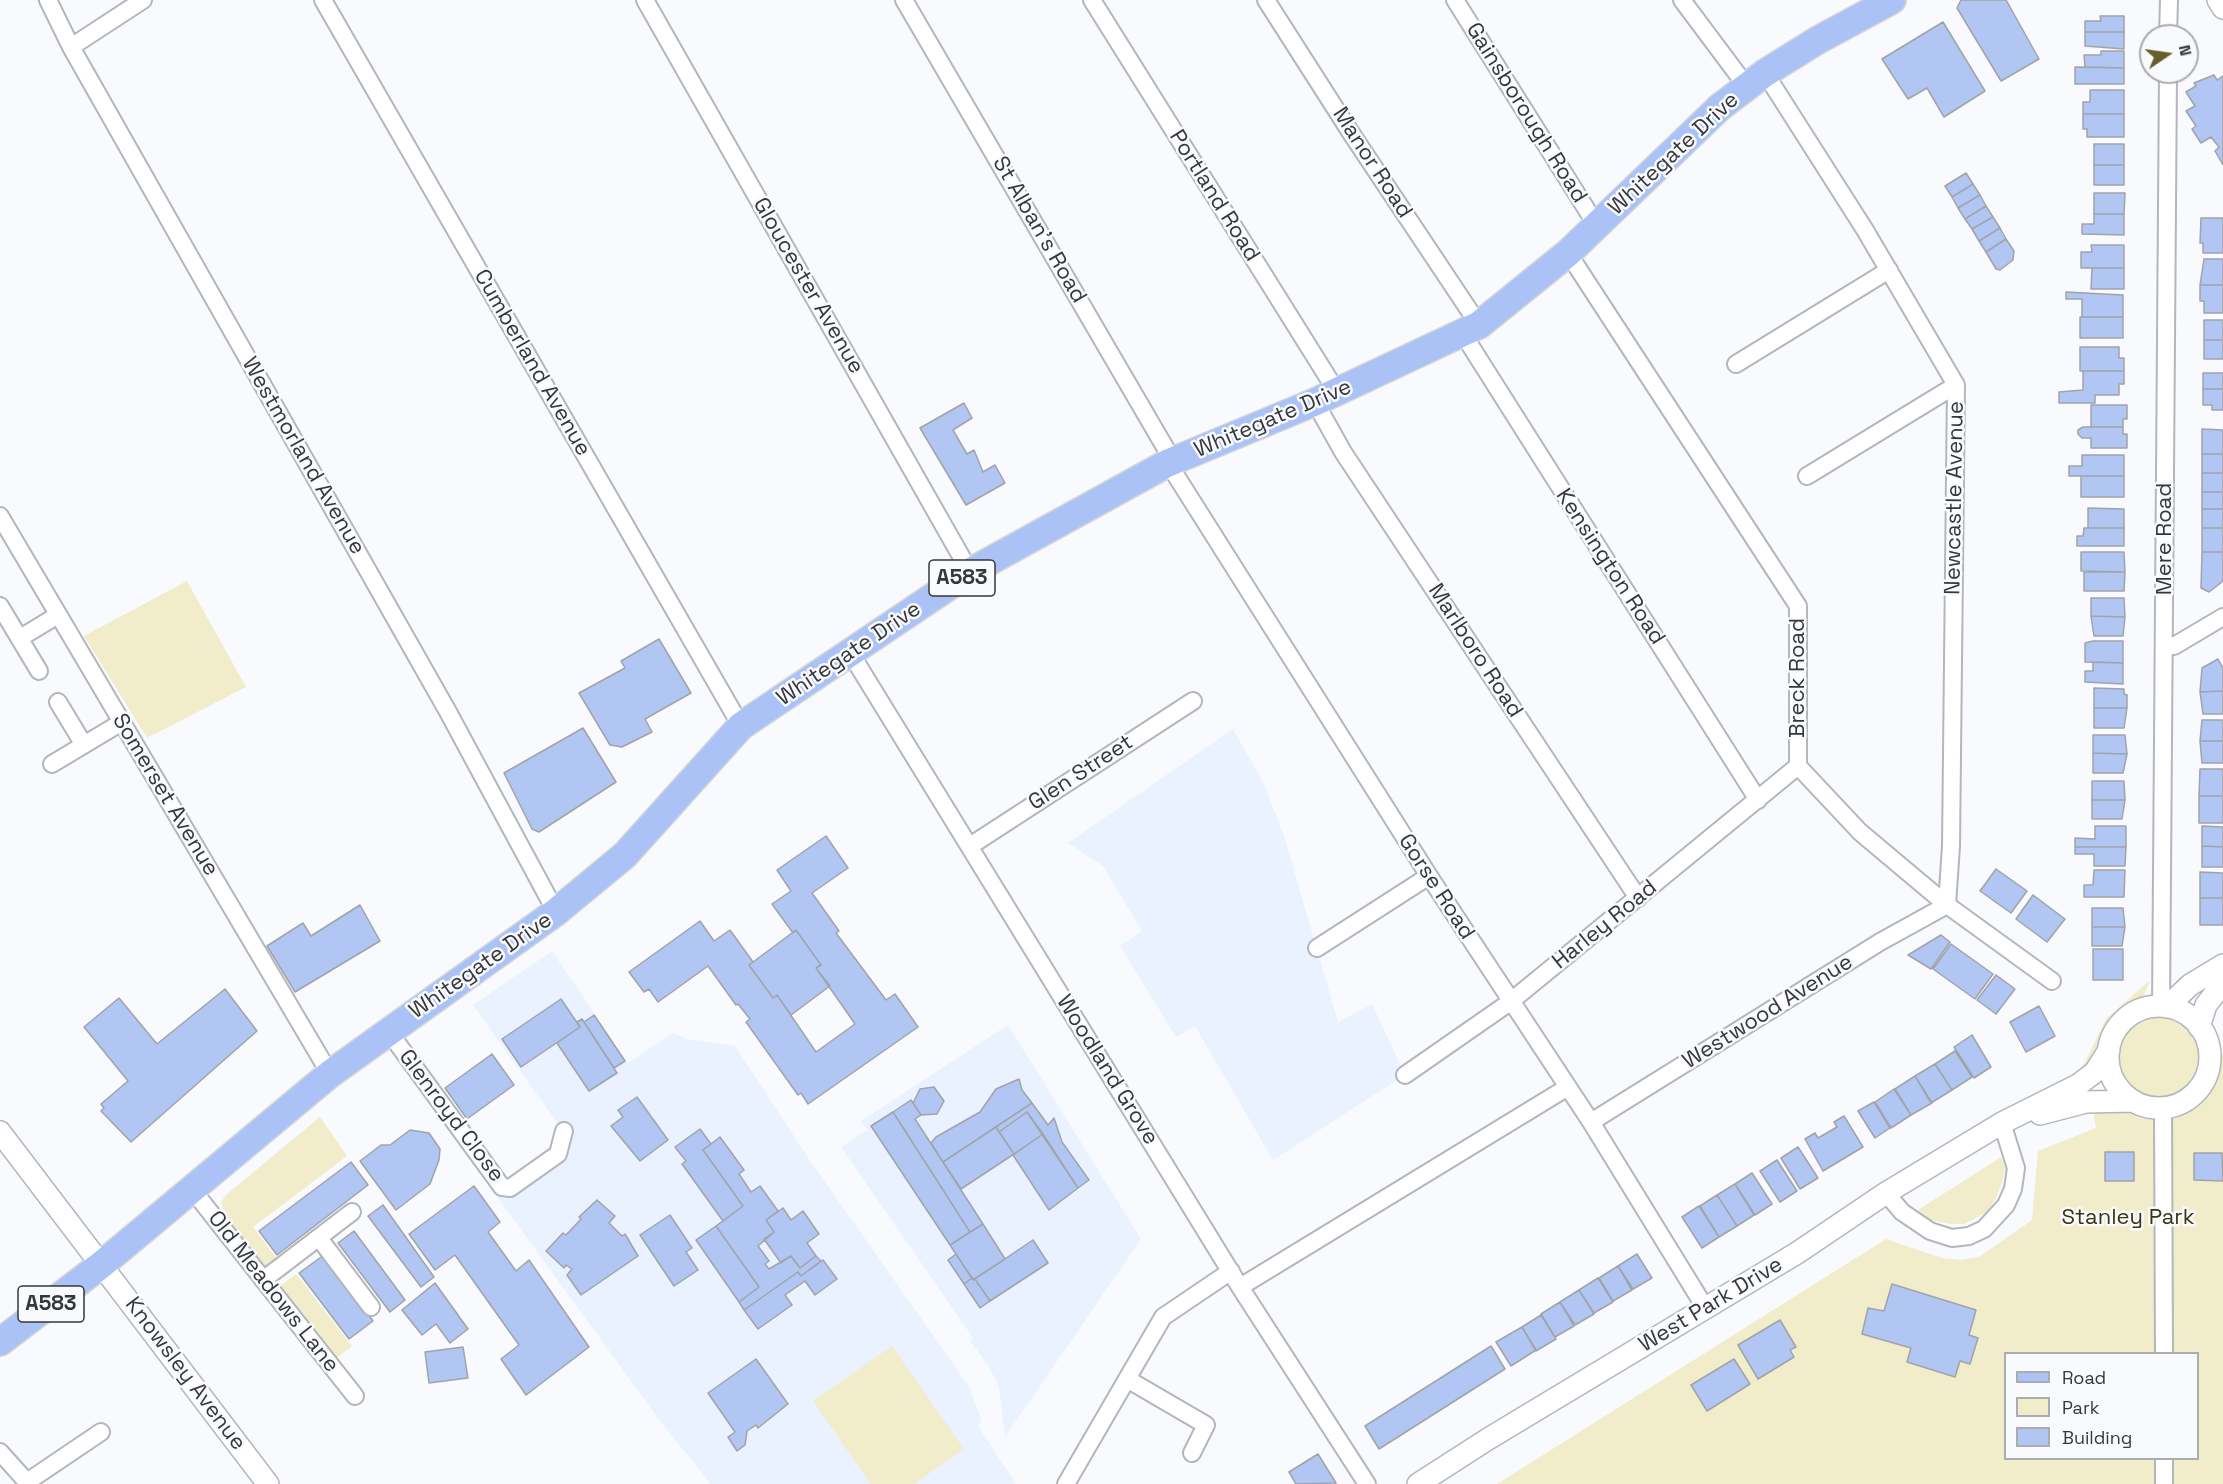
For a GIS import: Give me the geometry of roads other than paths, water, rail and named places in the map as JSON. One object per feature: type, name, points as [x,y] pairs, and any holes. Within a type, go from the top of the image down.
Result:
[{"type":"main road","name":"Whitegate Drive","points":[[0,1342],[101,1265],[330,1074],[556,912],[625,855],[741,726],[970,572],[1170,462],[1326,397],[1471,329],[1568,253],[1692,132],[1756,80],[1818,40],[1892,0]]},
{"type":"street","name":"Westmorland Avenue","points":[[48,0],[71,46],[389,606],[556,912]]},
{"type":"street","points":[[71,46],[142,0]]},
{"type":"street","name":"Cumberland Avenue","points":[[323,0],[741,726]]},
{"type":"street","name":"Gloucester Avenue","points":[[645,0],[970,572]]},
{"type":"street","name":"St Alban's Road","points":[[904,0],[1170,462]]},
{"type":"street","name":"Portland Road","points":[[1092,0],[1326,397]]},
{"type":"street","name":"Manor Road","points":[[1266,0],[1351,133],[1471,329]]},
{"type":"street","name":"Gainsborough Road","points":[[1455,0],[1597,226]]},
{"type":"street","name":"Newcastle Avenue","points":[[1682,0],[1756,80],[1889,270],[1956,385],[1951,846],[1947,905]]},
{"type":"street","points":[[2168,24],[2169,0]]},
{"type":"street","points":[[2218,0],[2223,8]]},
{"type":"street","name":"Mere Road","points":[[2164,1007],[2168,84]]},
{"type":"street","name":"Breck Road","points":[[1568,253],[1798,606],[1798,766],[1860,832],[1947,905],[2052,981]]},
{"type":"street","points":[[1736,364],[1889,270]]},
{"type":"street","name":"Kensington Road","points":[[1471,329],[1758,800]]},
{"type":"street","points":[[1806,476],[1956,385]]},
{"type":"street","name":"Marlboro Road","points":[[1326,397],[1343,452],[1638,898]]},
{"type":"street","name":"Gorse Road","points":[[1170,462],[1429,876],[1591,1122],[1706,1309]]},
{"type":"street","name":"Somerset Avenue","points":[[0,516],[330,1074]]},
{"type":"street","points":[[0,606],[39,671]]},
{"type":"street","points":[[20,638],[58,615]]},
{"type":"street","points":[[2164,646],[2174,646],[2223,618]]},
{"type":"street","name":"Woodland Grove","points":[[851,654],[1240,1287],[1367,1484]]},
{"type":"street","name":"Glen Street","points":[[970,846],[1192,701]]},
{"type":"street","points":[[58,702],[84,745]]},
{"type":"street","points":[[52,764],[122,722]]},
{"type":"street","name":"Harley Road","points":[[1405,1076],[1510,1002],[1798,766]]},
{"type":"street","points":[[1317,948],[1429,876]]},
{"type":"street","name":"Westwood Avenue","points":[[1591,1122],[1880,942],[1947,905]]},
{"type":"street","points":[[2164,1007],[2190,985],[2223,965]]},
{"type":"street","points":[[2209,1036],[2185,1014],[2164,1007],[2140,1010],[2122,1022],[2116,1030],[2109,1050],[2113,1079],[2118,1088],[2142,1106],[2163,1108],[2188,1099],[2214,1072],[2209,1057],[2209,1036],[2206,1005],[2223,982]]},
{"type":"street","name":"Glenroyd Close","points":[[389,1032],[502,1187],[510,1188],[558,1154],[564,1131]]},
{"type":"street","name":"West Park Drive","points":[[1418,1484],[1488,1439],[1797,1253],[1886,1193],[2002,1123],[2086,1080],[2095,1072],[2109,1050]]},
{"type":"street","points":[[1240,1287],[1568,1087]]},
{"type":"street","name":"West Park Drive","points":[[2002,1123],[2086,1102],[2133,1101]]},
{"type":"street","points":[[2163,1108],[2164,1352]]},
{"type":"street","points":[[1886,1193],[1902,1212],[1930,1232],[1952,1238],[1970,1236],[1984,1229],[1994,1220],[2013,1189],[2016,1168],[2002,1123]]},
{"type":"street","name":"Knowsley Avenue","points":[[0,1132],[268,1484]]},
{"type":"street","name":"Old Meadows Lane","points":[[191,1188],[355,1396]]},
{"type":"street","points":[[263,1280],[352,1212]]},
{"type":"street","points":[[319,1238],[371,1307]]},
{"type":"street","points":[[1066,1484],[1163,1317],[1231,1271]]},
{"type":"street","points":[[1127,1379],[1206,1425],[1192,1453]]},
{"type":"street","points":[[0,1452],[27,1482],[101,1432]]},
{"type":"street","points":[[2164,1460],[2164,1484]]},
{"type":"park label","name":"Stanley Park","points":[[2128,1218]]}]
